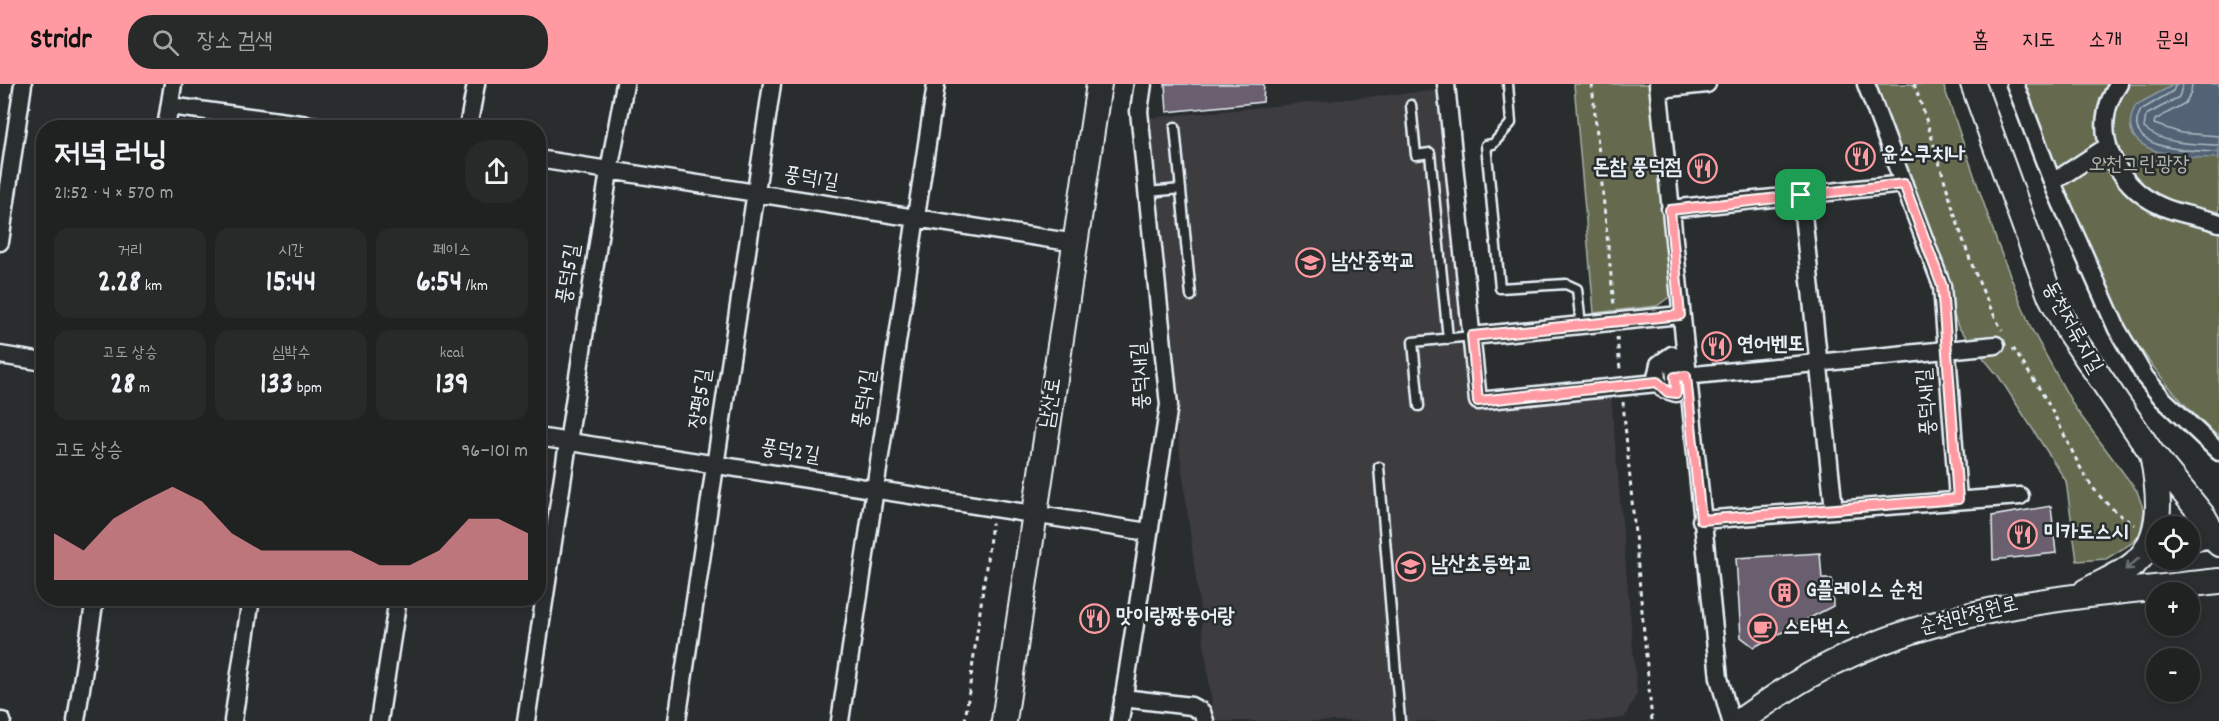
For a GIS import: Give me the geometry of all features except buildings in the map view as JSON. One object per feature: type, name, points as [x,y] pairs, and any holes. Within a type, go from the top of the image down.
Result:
[{"type":"main road","name":"남산로","points":[[1004,721],[1099,84]]},
{"type":"main road","name":"동천저류지길","points":[[1973,84],[2049,293],[2093,371],[2151,452],[2191,499],[2218,541]]},
{"type":"main road","points":[[2151,452],[2160,494],[2157,516]]},
{"type":"main road","points":[[2073,597],[2135,563],[2146,550]]},
{"type":"main road","name":"순천만정원로","points":[[1740,721],[1791,686],[1832,663],[1928,625],[1992,608],[2219,581]]},
{"type":"street","points":[[0,242],[23,84]]},
{"type":"street","points":[[167,120],[173,84]]},
{"type":"street","points":[[469,120],[476,84]]},
{"type":"street","name":"풍덕5길","points":[[546,585],[609,171],[626,84]]},
{"type":"street","name":"장평5길","points":[[677,721],[772,84]]},
{"type":"street","name":"풍덕4길","points":[[840,721],[936,84]]},
{"type":"street","name":"풍덕새길","points":[[1120,721],[1169,405],[1139,111],[1143,84]]},
{"type":"street","points":[[1446,84],[1478,401],[1657,382],[1656,371],[1659,364],[1672,355],[1680,377]]},
{"type":"street","points":[[1707,84],[1659,86],[1680,315],[1680,377],[1701,520],[1719,678],[1731,721]]},
{"type":"street","name":"풍덕새길","points":[[1866,84],[1942,286],[1958,499]]},
{"type":"street","points":[[2015,84],[2053,182],[2116,329],[2145,377],[2183,421],[2219,452]]},
{"type":"street","points":[[2119,84],[2109,100],[2106,116],[2108,146],[2119,172],[2143,197],[2179,213],[2219,223]]},
{"type":"street","points":[[170,106],[272,120]]},
{"type":"street","points":[[2053,182],[2108,146]]},
{"type":"street","name":"풍덕1길","points":[[546,160],[916,220],[1076,243]]},
{"type":"street","points":[[1670,210],[1904,184]]},
{"type":"street","points":[[1801,195],[1834,510]]},
{"type":"street","points":[[1472,336],[1680,315]]},
{"type":"street","points":[[1680,377],[1996,345]]},
{"type":"street","points":[[0,355],[36,361]]},
{"type":"street","name":"풍덕2길","points":[[546,438],[1148,532]]},
{"type":"street","points":[[1701,520],[2020,496]]},
{"type":"street","points":[[2200,542],[2218,541]]},
{"type":"street","points":[[76,721],[94,606]]},
{"type":"street","points":[[232,721],[250,606]]},
{"type":"street","points":[[380,721],[397,606]]},
{"type":"street","name":"풍덕5길","points":[[526,721],[543,606]]},
{"type":"street","points":[[1123,698],[1191,706],[1202,712],[1205,721]]},
{"type":"lane","points":[[1508,84],[1511,123],[1493,144],[1486,145],[1500,288],[1566,284],[1577,290],[1581,326]]},
{"type":"lane","points":[[1411,105],[1416,155],[1430,153],[1448,339]]},
{"type":"lane","points":[[1175,127],[1191,296]]},
{"type":"lane","points":[[1148,192],[1181,189]]},
{"type":"lane","points":[[1419,406],[1413,342],[1472,336]]},
{"type":"lane","points":[[1379,467],[1400,721]]},
{"type":"path","points":[[1914,84],[1931,128],[1965,249],[1989,306],[2050,408],[2086,481],[2114,512],[2146,531]]},
{"type":"path","points":[[965,721],[994,507]]},
{"type":"shaded area","points":[[1442,90],[1473,408],[1611,396],[1637,694],[1624,718],[1596,721],[1214,721],[1178,437],[1149,118]]},
{"type":"green space","points":[[1574,84],[1655,84],[1672,295],[1657,306],[1594,313]]},
{"type":"green space","points":[[1874,84],[1943,84],[1998,245],[2031,328],[2075,408],[2137,491],[2144,511],[2140,535],[2132,543],[2106,559],[2077,561],[2066,481],[1999,377],[1958,327]]},
{"type":"green space","name":"오천그린광장","points":[[2025,84],[2219,84],[2219,437],[2182,402],[2150,363],[2122,320],[2076,228],[2040,132]]},
{"type":"water","points":[[2175,84],[2219,84],[2219,158],[2189,157],[2155,151],[2142,144],[2133,135],[2131,122],[2136,105]]},
{"type":"place","name":"윤스쿠치나","points":[[1860,156]]},
{"type":"place","name":"돈참 풍덕점","points":[[1703,169]]},
{"type":"place","name":"남산중학교","points":[[1310,263]]},
{"type":"place","name":"연어벤또","points":[[1716,346]]},
{"type":"place","name":"미카도스시","points":[[2023,534]]},
{"type":"place","name":"남산초등학교","points":[[1410,566]]},
{"type":"place","name":"G플레이스 순천","points":[[1785,592]]},
{"type":"place","name":"맛이랑짱뚱어랑","points":[[1095,618]]},
{"type":"place","name":"스타벅스","points":[[1762,629]]},
{"type":"route","points":[[1904,184],[1942,286],[1958,499],[1701,520],[1686,376],[1675,377],[1676,393],[1668,392],[1657,382],[1478,401],[1472,336],[1680,315],[1670,210],[1801,195],[1904,184]]}]
